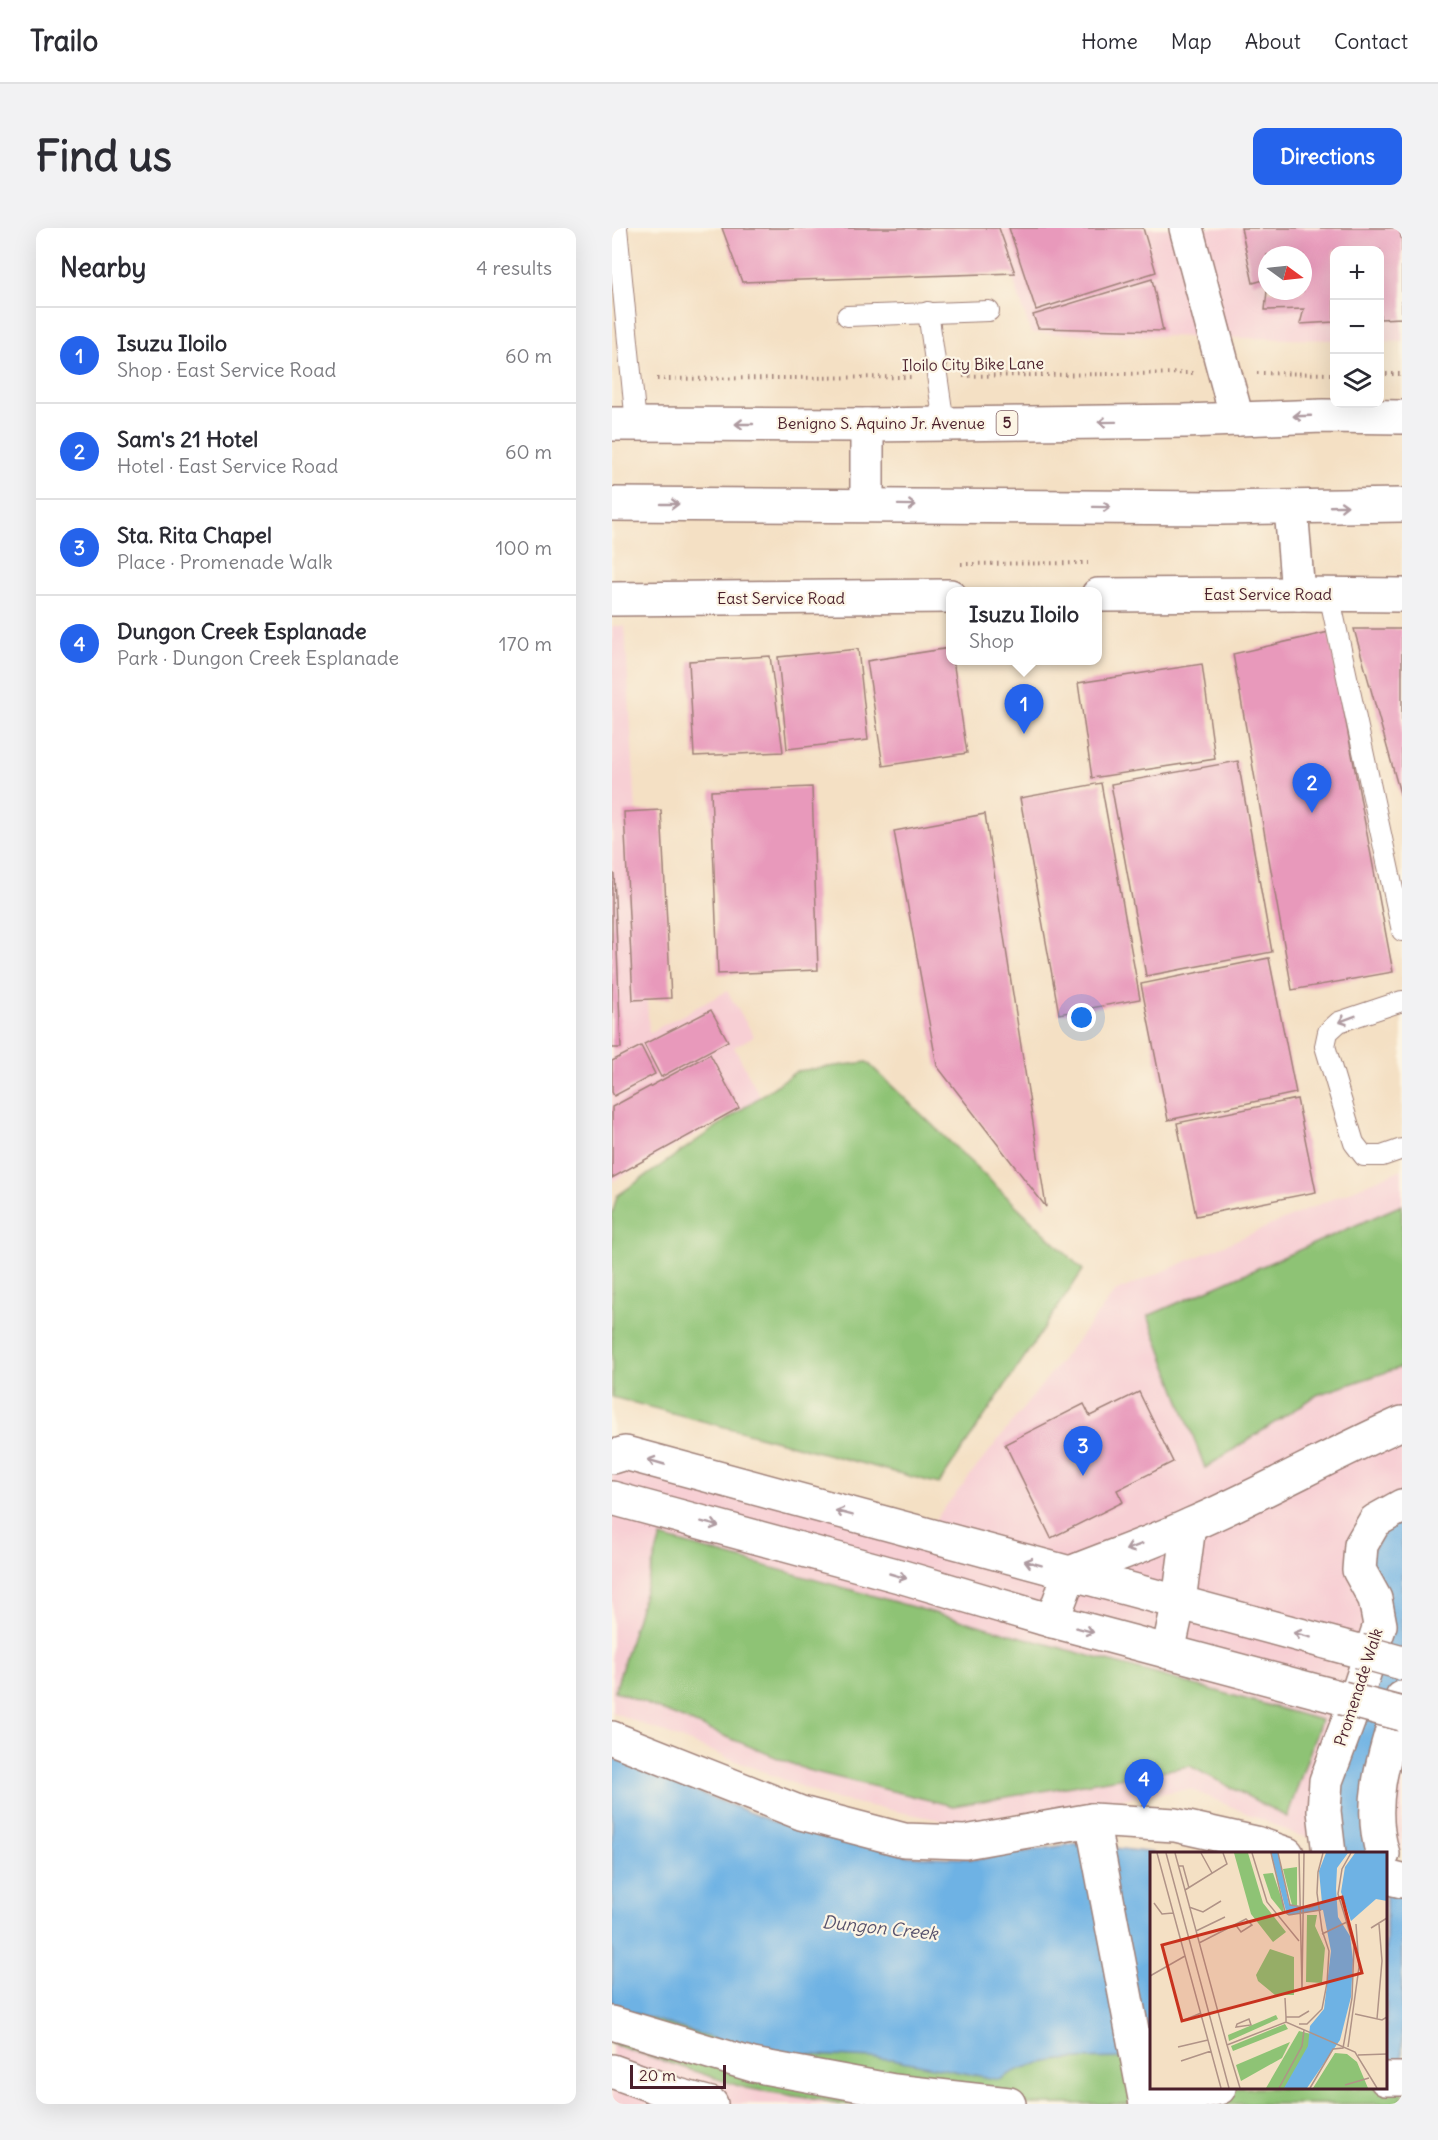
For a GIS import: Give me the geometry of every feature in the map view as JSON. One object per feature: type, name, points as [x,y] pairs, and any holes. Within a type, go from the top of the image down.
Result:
[{"type":"main road","points":[[1186,228],[1237,419]]},
{"type":"main road","name":"Benigno S. Aquino Jr. Avenue","points":[[624,424],[867,425],[1185,421],[1323,416],[1402,417]]},
{"type":"main road","points":[[867,425],[867,505]]},
{"type":"main road","points":[[612,504],[1291,508],[1402,506]]},
{"type":"main road","points":[[1291,508],[1314,594]]},
{"type":"main road","name":"East Service Road","points":[[1102,595],[1402,595]]},
{"type":"main road","name":"East Service Road","points":[[612,599],[946,596]]},
{"type":"main road","points":[[1052,1621],[1070,1573],[1189,1526],[1402,1424]]},
{"type":"main road","points":[[612,1457],[625,1453],[1402,1663]]},
{"type":"main road","points":[[612,1498],[903,1577],[1052,1621],[1402,1714]]},
{"type":"main road","name":"Promenade Walk","points":[[1332,1852],[1324,1811],[1326,1781],[1380,1625],[1375,1599],[1359,1570],[1361,1545],[1375,1521],[1402,1506]]},
{"type":"main road","points":[[1168,1652],[1179,1601],[1189,1526]]},
{"type":"main road","points":[[1383,1852],[1377,1835],[1375,1814],[1385,1755],[1402,1698]]},
{"type":"main road","points":[[612,1738],[801,1813],[904,1840],[965,1842],[1092,1820],[1175,1825],[1256,1843],[1281,1852]]},
{"type":"main road","points":[[1092,1820],[1146,2104]]},
{"type":"main road","points":[[612,2024],[753,2066],[894,2091],[1009,2104]]},
{"type":"main road","points":[[612,2071],[678,2095],[711,2104]]},
{"type":"main road","points":[[1162,2104],[1173,2098],[1214,2089]]},
{"type":"lane","points":[[617,228],[619,316],[632,379],[624,424]]},
{"type":"lane","points":[[847,316],[989,311]]},
{"type":"lane","points":[[928,312],[944,424]]},
{"type":"lane","points":[[1314,594],[1402,931]]},
{"type":"lane","points":[[1402,1001],[1339,1022],[1328,1032],[1325,1046],[1354,1143],[1364,1156],[1382,1156],[1402,1149]]},
{"type":"path","name":"Iloilo City Bike Lane","points":[[632,379],[1224,372],[1330,374]]},
{"type":"path","points":[[1384,374],[1402,374]]},
{"type":"path","points":[[959,564],[1091,563]]},
{"type":"shaded area","points":[[996,228],[1402,228],[1402,342],[1384,341],[1384,246],[1330,246],[1330,340],[1031,333]]},
{"type":"shaded area","points":[[612,626],[625,626],[649,1033],[727,991],[754,1036],[734,1047],[761,1098],[612,1182]]},
{"type":"shaded area","points":[[1402,1169],[1402,1850],[1297,1835],[1190,1789],[956,1823],[830,1798],[612,1712],[612,1439],[931,1525],[1115,1292]]},
{"type":"shaded area","points":[[612,2044],[745,2088],[844,2104],[612,2104]]},
{"type":"green space","points":[[867,1062],[1083,1270],[939,1484],[612,1397],[612,1215],[617,1196],[797,1071]]},
{"type":"green space","points":[[1402,1205],[1402,1367],[1317,1395],[1205,1468],[1148,1316]]},
{"type":"green space","points":[[661,1537],[1321,1720],[1287,1817],[1190,1766],[953,1806],[807,1770],[615,1691]]},
{"type":"green space","points":[[612,1953],[1138,2057],[1150,2045],[1150,2089],[1387,2089],[1387,1990],[1402,1991],[1402,2104],[844,2104],[745,2088],[612,2044]]},
{"type":"water","points":[[1402,1506],[1402,1698],[1383,1852],[1329,1852],[1348,1722],[1380,1625],[1359,1570]]},
{"type":"water","name":"Dungon Creek","points":[[612,1758],[771,1821],[909,1856],[979,1859],[1079,1843],[1150,1853],[1150,2045],[1137,2058],[1048,2062],[1014,2072],[1000,2080],[892,2059],[755,2052],[612,2006]]},
{"type":"water","points":[[1387,1864],[1402,1894],[1402,2061],[1387,2061]]},
{"type":"building","points":[[722,228],[999,228],[1015,273],[742,282]]},
{"type":"building","points":[[1009,228],[1143,228],[1156,272],[1036,310]]},
{"type":"building","points":[[1241,228],[1399,228],[1402,241],[1402,318],[1384,319],[1384,246],[1330,246],[1330,322],[1300,324],[1304,309],[1265,310],[1266,300],[1312,300],[1312,246],[1258,246],[1258,282],[1253,283]]},
{"type":"building","points":[[1152,279],[1163,331],[1038,328],[1033,315]]},
{"type":"building","points":[[1354,629],[1402,629],[1402,797],[1401,797]]},
{"type":"building","points":[[1329,632],[1393,972],[1292,990],[1233,654]]},
{"type":"building","points":[[858,649],[868,740],[787,749],[778,657]]},
{"type":"building","points":[[946,649],[946,665],[954,665],[967,753],[883,766],[867,661]]},
{"type":"building","points":[[770,656],[783,752],[694,756],[689,661]]},
{"type":"building","points":[[1202,664],[1215,759],[1092,778],[1078,683]]},
{"type":"building","points":[[1238,761],[1272,952],[1146,976],[1111,784]]},
{"type":"building","points":[[1101,783],[1140,999],[1059,1014],[1020,798]]},
{"type":"building","points":[[812,787],[818,970],[718,974],[711,791]]},
{"type":"building","points":[[661,810],[671,998],[633,1000],[624,812]]},
{"type":"building","points":[[985,814],[1046,1207],[937,1066],[894,831]]},
{"type":"building","points":[[612,874],[614,874],[621,1048],[612,1048]]},
{"type":"building","points":[[1269,958],[1296,1093],[1168,1120],[1141,984]]},
{"type":"building","points":[[711,1010],[728,1041],[661,1077],[644,1044]]},
{"type":"building","points":[[641,1046],[655,1074],[614,1096],[612,1061]]},
{"type":"building","points":[[710,1054],[739,1108],[612,1178],[612,1107]]},
{"type":"building","points":[[1297,1099],[1316,1192],[1196,1216],[1177,1123]]},
{"type":"building","points":[[1139,1392],[1173,1462],[1117,1490],[1123,1502],[1051,1538],[1005,1444],[1084,1404],[1090,1416]]},
{"type":"place","name":"Isuzu Iloilo","points":[[1024,734]]},
{"type":"place","name":"Sam's 21 Hotel","points":[[1312,813]]},
{"type":"place","name":"Sta. Rita Chapel","points":[[1083,1476]]},
{"type":"place","name":"Dungon Creek Esplanade","points":[[1144,1809]]}]
